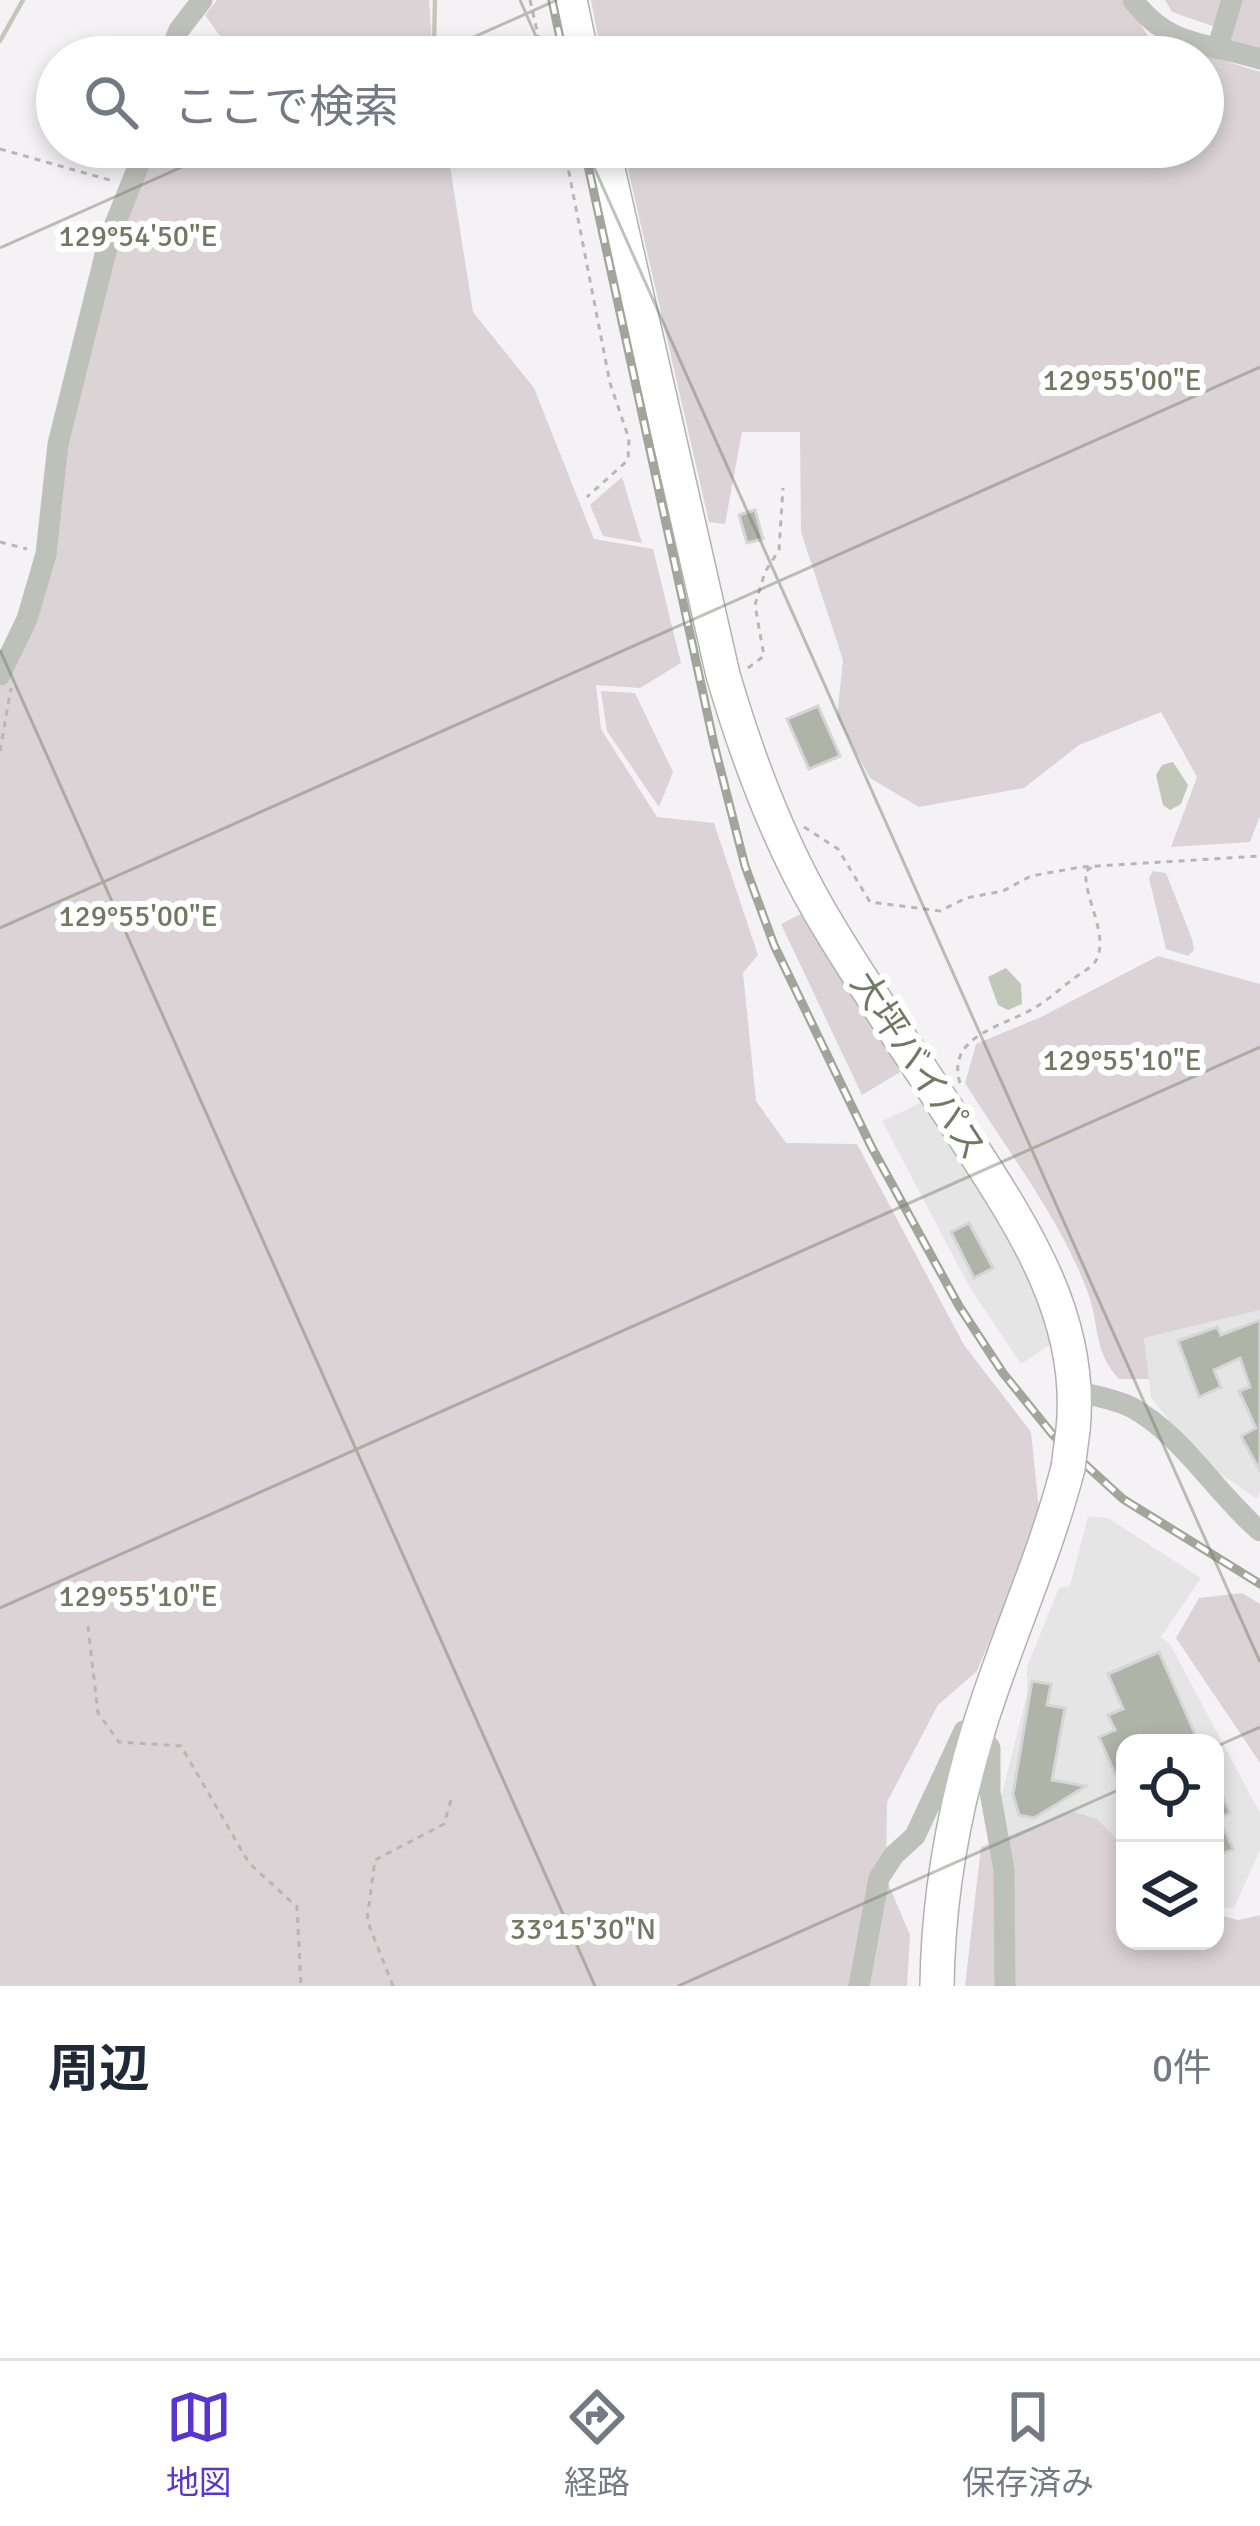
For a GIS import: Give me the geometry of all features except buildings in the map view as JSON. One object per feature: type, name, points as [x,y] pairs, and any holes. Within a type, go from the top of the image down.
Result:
[{"type":"highway","points":[[570,0],[578,36]]},
{"type":"highway","name":"大坪バイパス","points":[[608,168],[723,675],[745,747],[779,832],[819,911],[1024,1227],[1056,1301],[1077,1391],[1067,1468],[1049,1540],[978,1730],[951,1838],[937,1986]]},
{"type":"street","points":[[177,36],[202,0]]},
{"type":"street","points":[[1133,0],[1151,25],[1170,36]]},
{"type":"street","points":[[1221,36],[1232,0]]},
{"type":"street","points":[[1224,48],[1260,59]]},
{"type":"street","points":[[3,671],[28,619],[46,554],[58,444],[109,239],[139,168]]},
{"type":"street","points":[[1077,1391],[1127,1405],[1155,1423],[1260,1532]]},
{"type":"street","points":[[859,1986],[879,1878],[915,1836],[964,1731],[978,1730],[990,1748],[990,1792],[1004,1870],[1005,1986]]},
{"type":"path","points":[[530,0],[538,36]]},
{"type":"path","points":[[0,149],[36,159]]},
{"type":"path","points":[[66,168],[132,187]]},
{"type":"path","points":[[568,168],[610,383],[629,439],[628,460],[587,497]]},
{"type":"path","points":[[723,675],[754,666],[764,656],[755,605],[765,572],[779,550],[783,488]]},
{"type":"path","points":[[0,542],[46,554]]},
{"type":"path","points":[[0,751],[11,686],[3,671]]},
{"type":"path","points":[[779,832],[794,824],[838,849],[870,902],[940,911],[1031,877],[1094,866],[1260,856]]},
{"type":"path","points":[[964,1093],[956,1070],[960,1053],[974,1037],[1036,1007],[1095,962],[1100,940],[1084,886],[1086,871],[1094,866]]},
{"type":"path","points":[[88,1626],[98,1713],[119,1742],[181,1746],[248,1863],[297,1907],[301,1986]]},
{"type":"path","points":[[393,1986],[367,1920],[375,1860],[444,1824],[451,1800]]},
{"type":"shaded area","points":[[217,0],[429,0],[432,36],[220,36],[205,15]]},
{"type":"shaded area","points":[[591,0],[1125,0],[1148,36],[598,36]]},
{"type":"shaded area","points":[[1165,0],[1223,0],[1215,27],[1172,12]]},
{"type":"shaded area","points":[[1242,0],[1260,0],[1260,55],[1229,43]]},
{"type":"shaded area","points":[[1224,60],[1260,72],[1260,816],[1250,842],[1171,847],[1197,777],[1161,712],[1079,745],[1024,788],[919,807],[870,778],[837,717],[843,660],[801,532],[800,432],[742,432],[725,524],[709,522],[628,168],[1224,168]]},
{"type":"shaded area","points":[[146,168],[450,168],[473,312],[534,388],[594,539],[653,549],[681,663],[640,688],[596,685],[601,729],[657,817],[714,823],[758,955],[743,973],[756,1101],[786,1143],[857,1144],[964,1345],[1031,1432],[1040,1519],[977,1671],[938,1705],[887,1802],[886,1879],[910,1935],[907,1986],[0,1986],[0,687],[35,624],[64,444],[115,244]]},
{"type":"shaded area","points":[[622,477],[642,543],[603,536],[590,505]]},
{"type":"shaded area","points":[[601,691],[635,693],[673,772],[659,807],[607,731]]},
{"type":"shaded area","points":[[1173,762],[1188,785],[1181,804],[1170,810],[1163,805],[1156,775],[1162,765]]},
{"type":"shaded area","points":[[1153,871],[1166,873],[1192,939],[1194,950],[1188,956],[1166,949],[1149,878]]},
{"type":"shaded area","points":[[805,912],[902,1071],[862,1095],[781,924]]},
{"type":"shaded area","points":[[1158,956],[1260,984],[1260,1310],[1144,1338],[1149,1379],[1119,1379],[1105,1359],[1088,1293],[1064,1240],[965,1083],[976,1044],[1041,1017]]},
{"type":"shaded area","points":[[1006,968],[1021,984],[1022,1004],[1008,1010],[998,1005],[988,977]]},
{"type":"shaded area","points":[[927,1100],[1034,1282],[1051,1344],[1021,1364],[970,1288],[882,1121]]},
{"type":"shaded area","points":[[1260,1310],[1257,1499],[1199,1459],[1151,1397],[1144,1338]]},
{"type":"shaded area","points":[[1088,1516],[1108,1518],[1201,1578],[1161,1637],[1170,1644],[1218,1734],[1116,1734],[1116,1838],[1097,1820],[1040,1822],[1009,1837],[1001,1798],[1027,1694],[1027,1667],[1059,1588],[1070,1586]]},
{"type":"shaded area","points":[[1242,1593],[1260,1604],[1260,1763],[1176,1638],[1199,1598]]},
{"type":"shaded area","points":[[1224,1745],[1260,1813],[1260,1850],[1234,1908],[1224,1907]]},
{"type":"shaded area","points":[[1071,1811],[1097,1819],[1116,1838],[1116,1950],[1224,1950],[1224,1916],[1238,1920],[1260,1915],[1260,1986],[965,1986],[981,1847]]},
{"type":"waterway","points":[[0,41],[23,0]]},
{"type":"waterway","points":[[434,36],[435,0]]},
{"type":"railway","points":[[552,0],[560,36]]},
{"type":"railway","points":[[589,168],[714,744],[745,866],[774,945],[871,1146],[959,1306],[1003,1373],[1053,1435],[1123,1499],[1260,1584]]}]
